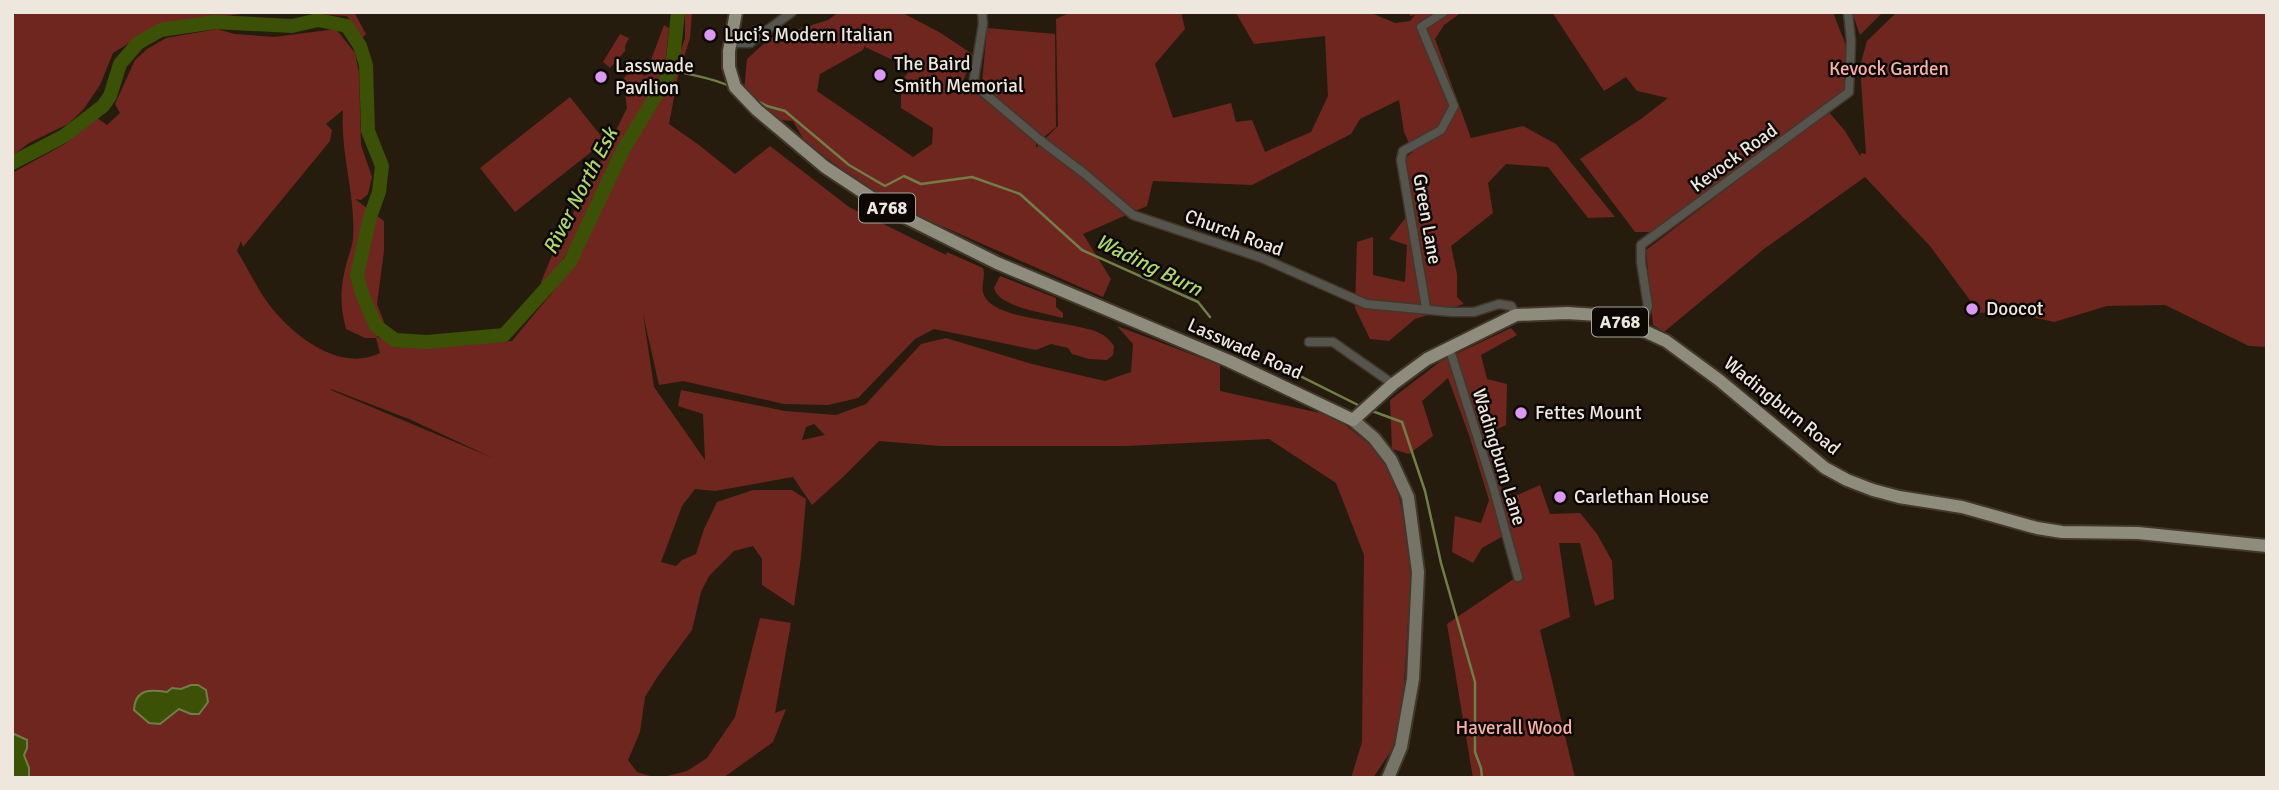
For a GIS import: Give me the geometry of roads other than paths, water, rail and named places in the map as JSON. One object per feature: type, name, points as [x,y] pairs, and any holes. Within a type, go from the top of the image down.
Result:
[{"type":"main road","name":"A768","points":[[734,43],[736,12]]},
{"type":"main road","name":"Lasswade Road","points":[[734,43],[729,67],[735,87],[745,99],[825,167],[898,213],[997,263],[1229,361],[1361,412]]},
{"type":"main road","name":"Wadingburn Road","points":[[1361,412],[1427,359],[1516,315],[1598,315],[1666,341],[1711,374],[1825,468],[1873,490],[1962,507],[2037,528],[2062,532],[2138,533],[2267,546]]},
{"type":"street","points":[[734,43],[750,43],[792,12]]},
{"type":"street","name":"Church Road","points":[[982,12],[984,24],[974,79],[976,86],[1133,215],[1262,258],[1366,304],[1451,312],[1474,312],[1499,304],[1511,306],[1516,315]]},
{"type":"street","name":"Green Lane","points":[[1426,308],[1401,160],[1403,151],[1441,130],[1454,106],[1421,27],[1444,12]]},
{"type":"street","name":"Kevock Road","points":[[1640,329],[1648,306],[1641,245],[1849,92],[1852,41],[1848,12]]},
{"type":"street","points":[[1309,342],[1333,342],[1393,384]]},
{"type":"street","name":"Wadingburn Lane","points":[[1449,347],[1493,486],[1518,577]]},
{"type":"street","name":"Lasswade Road","points":[[1361,412],[1374,438],[1391,460],[1408,497],[1418,572],[1413,679],[1401,747],[1388,778]]},
{"type":"waterway","name":"River North Esk","points":[[12,163],[64,136],[103,106],[110,96],[120,64],[138,43],[161,30],[215,22],[292,26],[318,20],[347,26],[360,46],[366,65],[368,131],[382,166],[379,192],[370,217],[357,275],[376,326],[395,340],[427,342],[504,335],[570,262],[623,150],[672,69],[678,12]]},
{"type":"waterway","name":"Wading Burn","points":[[672,69],[729,86]]},
{"type":"waterway","name":"Wading Burn","points":[[753,99],[785,111],[849,165],[885,186],[904,176],[921,184],[972,177],[1020,194],[1082,250],[1198,302],[1210,317]]},
{"type":"waterway","name":"Wading Burn","points":[[1264,358],[1362,407]]},
{"type":"waterway","name":"Wading Burn","points":[[1372,411],[1402,422],[1425,491],[1441,563],[1475,682],[1475,752],[1482,778]]},
{"type":"place","name":"Luci’s Modern Italian","points":[[710,35]]},
{"type":"place","name":"The Baird Smith Memorial","points":[[880,75]]},
{"type":"place","name":"Lasswade Pavilion","points":[[601,77]]},
{"type":"place","name":"Doocot","points":[[1972,309]]},
{"type":"place","name":"Fettes Mount","points":[[1521,413]]},
{"type":"place","name":"Carlethan House","points":[[1560,497]]},
{"type":"park label","name":"Kevock Garden","points":[[1889,69]]},
{"type":"park label","name":"Haverall Wood","points":[[1514,728]]}]
